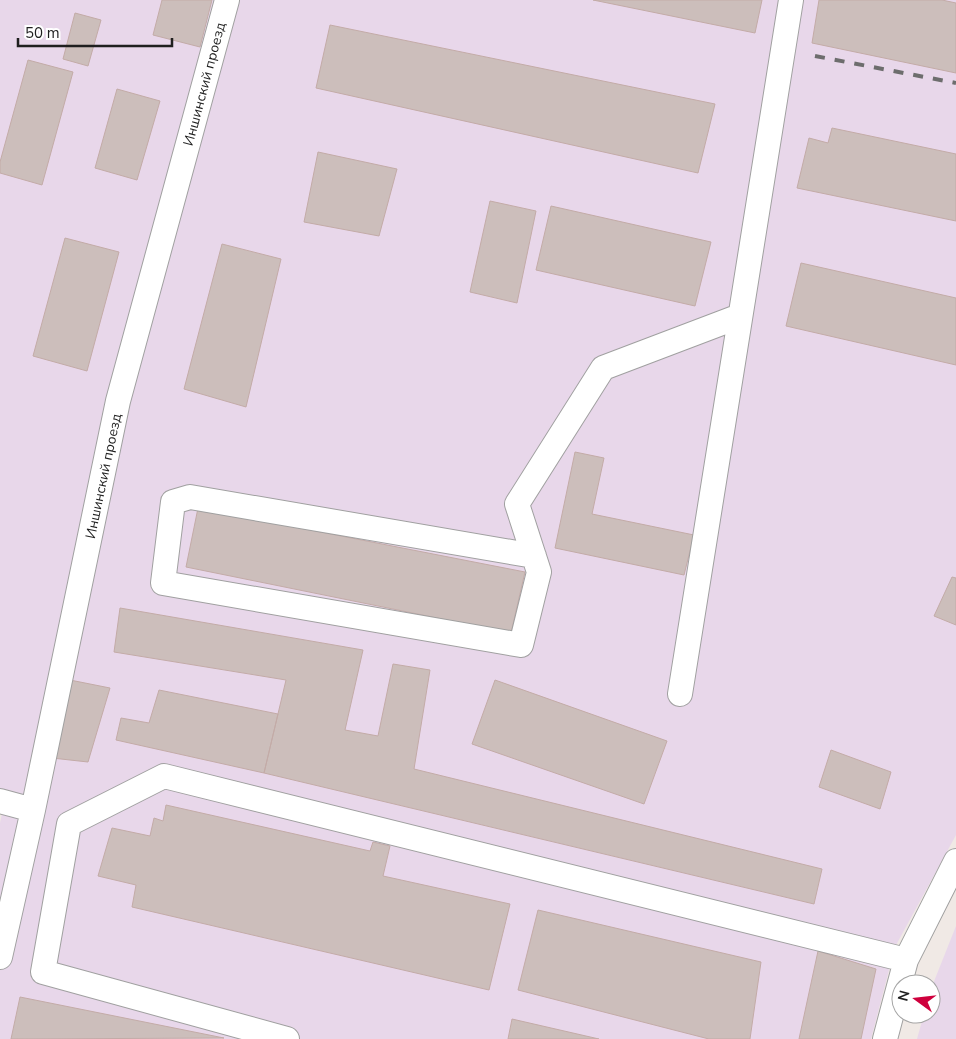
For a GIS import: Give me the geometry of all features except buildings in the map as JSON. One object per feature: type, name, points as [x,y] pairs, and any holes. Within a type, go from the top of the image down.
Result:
[{"type":"street","name":"Иншинский проезд","points":[[0,958],[33,810],[118,402],[227,0]]},
{"type":"street","points":[[680,694],[791,0]]},
{"type":"street","points":[[534,556],[190,497],[173,502],[163,583],[521,645],[539,572],[534,556],[517,504],[603,368],[740,316]]},
{"type":"street","points":[[287,1039],[43,972],[69,824],[164,776],[906,960]]},
{"type":"street","points":[[0,801],[33,810]]},
{"type":"street","points":[[885,1039],[906,960],[956,861]]},
{"type":"shaded area","points":[[0,0],[956,0],[956,835],[895,947],[871,1039],[0,1039],[0,823],[4,804],[0,803]]},
{"type":"shaded area","points":[[956,926],[956,1039],[917,1039],[921,1024],[941,1024],[941,974],[937,974]]},
{"type":"railway","points":[[815,56],[956,83]]}]
